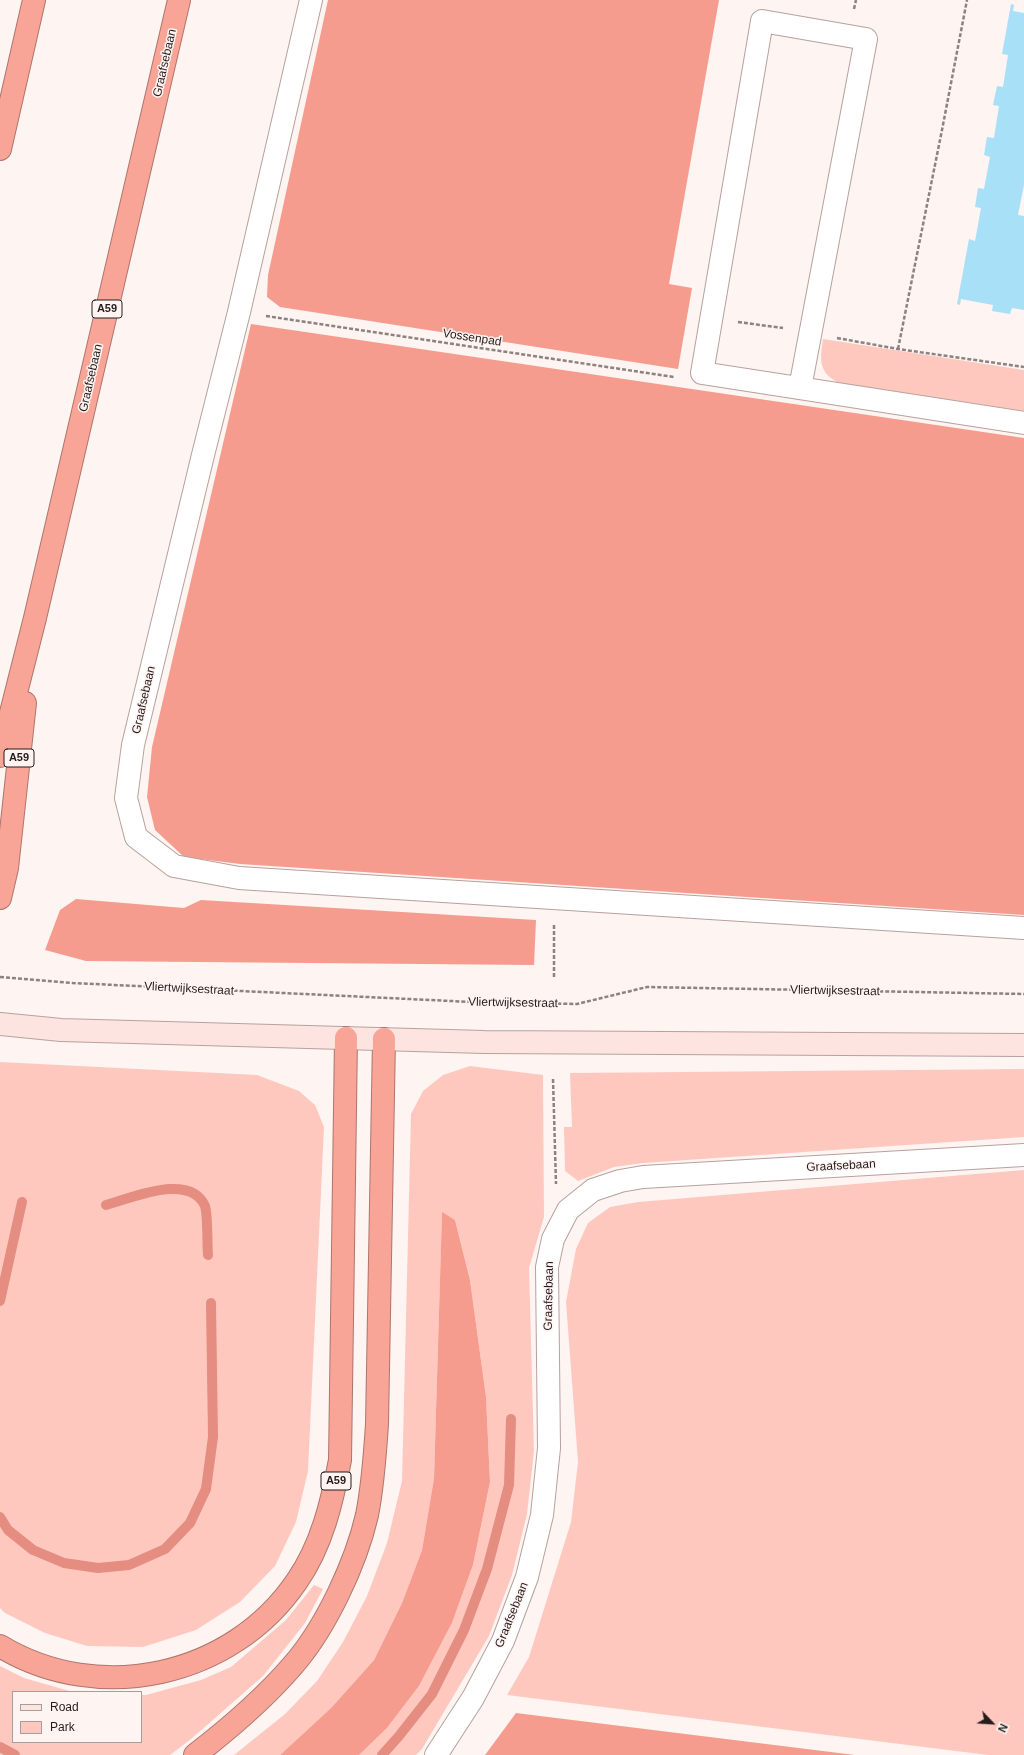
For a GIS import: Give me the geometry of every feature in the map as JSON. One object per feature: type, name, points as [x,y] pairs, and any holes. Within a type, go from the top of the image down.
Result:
[{"type":"highway","points":[[0,148],[34,0]]},
{"type":"highway","name":"Graafsebaan","points":[[0,756],[35,618],[179,0]]},
{"type":"highway","name":"A59","points":[[0,898],[7,868],[35,618]]},
{"type":"highway","name":"A59","points":[[0,1646],[29,1661],[54,1671],[82,1675],[139,1677],[193,1664],[227,1646],[254,1628],[279,1605],[311,1559],[334,1496],[340,1460],[346,1038]]},
{"type":"highway","points":[[195,1755],[265,1696],[295,1663],[318,1630],[341,1588],[356,1551],[366,1516],[373,1480],[378,1424],[384,1039]]},
{"type":"street","name":"Graafsebaan","points":[[311,0],[239,312],[133,745],[126,798],[136,837],[174,866],[239,878],[554,898]]},
{"type":"street","points":[[800,388],[866,39],[762,21],[702,373],[1024,423]]},
{"type":"street","points":[[554,898],[1024,928]]},
{"type":"street","points":[[0,1024],[61,1030],[492,1042],[1024,1045]]},
{"type":"street","name":"Graafsebaan","points":[[436,1755],[473,1698],[503,1640],[527,1577],[540,1523],[550,1448],[547,1267],[553,1239],[568,1210],[593,1190],[620,1181],[643,1177],[1024,1155]]},
{"type":"path","points":[[967,0],[898,349],[1024,366]]},
{"type":"path","name":"Vossenpad","points":[[239,312],[687,379],[702,373]]},
{"type":"path","points":[[554,898],[554,978]]},
{"type":"path","name":"Vliertwijksestraat","points":[[0,977],[73,983],[472,1002],[577,1004],[647,987],[1024,994]]},
{"type":"path","points":[[553,1079],[554,1182],[568,1210]]},
{"type":"green space","points":[[823,339],[1024,370],[1024,411],[839,383],[827,374],[822,365],[821,353]]},
{"type":"green space","points":[[0,1062],[257,1075],[299,1091],[315,1105],[324,1127],[308,1471],[296,1522],[275,1566],[240,1602],[196,1630],[143,1647],[87,1646],[45,1633],[5,1613],[0,1608]]},
{"type":"green space","points":[[470,1066],[543,1075],[544,1217],[529,1268],[534,1451],[527,1514],[512,1575],[489,1636],[422,1749],[416,1755],[359,1755],[387,1728],[419,1686],[452,1623],[473,1565],[490,1482],[486,1397],[470,1280],[455,1220],[442,1213],[434,1478],[422,1550],[402,1603],[374,1660],[331,1708],[280,1755],[234,1755],[285,1714],[317,1681],[343,1642],[367,1596],[387,1543],[402,1481],[411,1114],[423,1091],[443,1075]]},
{"type":"green space","points":[[1024,1069],[1024,1137],[643,1163],[614,1167],[578,1181],[565,1171],[564,1127],[572,1127],[570,1073]]},
{"type":"green space","points":[[1024,1170],[1024,1755],[988,1755],[507,1695],[529,1657],[571,1522],[578,1462],[566,1302],[576,1249],[588,1223],[610,1207],[638,1202]]},
{"type":"green space","points":[[314,1585],[323,1589],[305,1623],[263,1676],[191,1739],[170,1755],[0,1755],[0,1666],[24,1678],[70,1691],[12,1691],[12,1743],[142,1743],[142,1695],[201,1680],[231,1667],[286,1620]]},
{"type":"shaded area","points":[[328,0],[719,0],[669,284],[692,288],[678,369],[280,307],[267,297],[268,275]]},
{"type":"shaded area","points":[[251,324],[1024,438],[1024,915],[240,864],[184,857],[155,830],[147,797],[152,747]]},
{"type":"shaded area","points":[[76,899],[184,908],[201,900],[536,920],[534,965],[86,961],[45,950],[60,910]]},
{"type":"shaded area","points":[[442,1212],[455,1220],[470,1280],[486,1397],[490,1482],[473,1565],[452,1623],[419,1686],[387,1728],[359,1755],[280,1755],[331,1708],[374,1660],[402,1603],[422,1550],[434,1478]]},
{"type":"shaded area","points":[[516,1713],[855,1755],[485,1755]]},
{"type":"building","points":[[1011,4],[1014,5],[1013,11],[1024,13],[1024,185],[1018,215],[1024,216],[1024,310],[1012,308],[1010,314],[992,311],[993,305],[961,299],[960,305],[957,304],[969,239],[975,241],[981,208],[975,207],[978,188],[984,189],[990,157],[984,155],[987,137],[994,138],[999,106],[993,105],[997,86],[1003,87],[1008,55],[1002,54]]},
{"type":"waterway","points":[[106,1205],[160,1190],[174,1189],[187,1191],[198,1196],[205,1206],[207,1216],[208,1255]]},
{"type":"waterway","points":[[0,1301],[22,1202]]},
{"type":"waterway","points":[[0,1517],[8,1530],[33,1550],[64,1563],[98,1568],[129,1565],[165,1549],[190,1523],[206,1489],[213,1437],[211,1303]]},
{"type":"waterway","points":[[382,1755],[432,1694],[464,1630],[487,1569],[509,1485],[511,1419]]},
{"type":"waterway","points":[[0,1747],[15,1755]]}]
